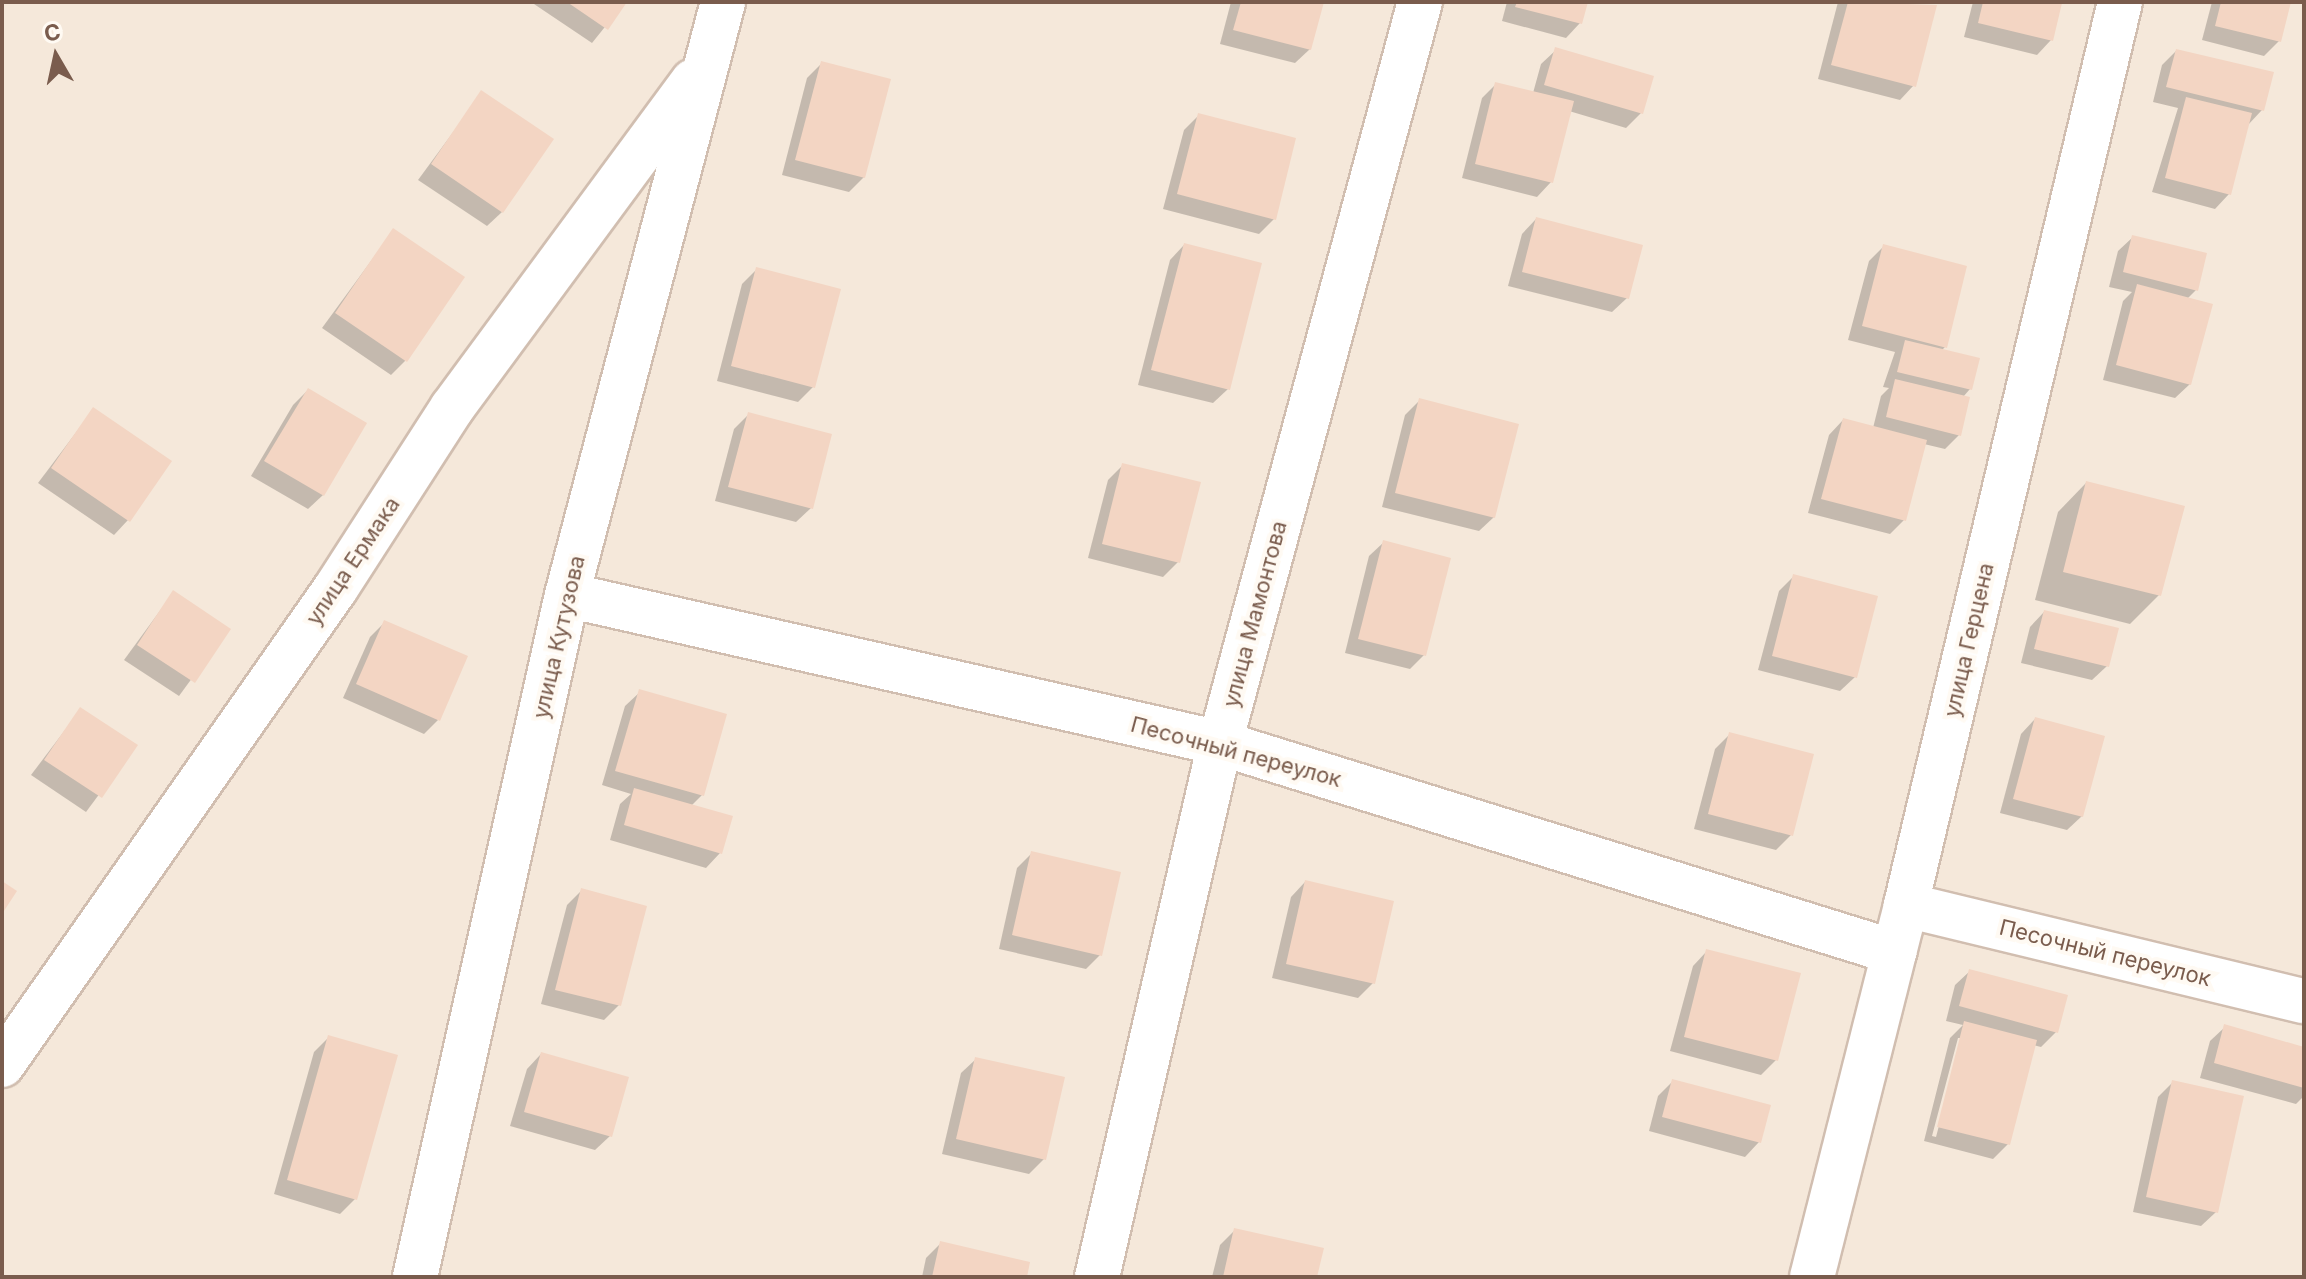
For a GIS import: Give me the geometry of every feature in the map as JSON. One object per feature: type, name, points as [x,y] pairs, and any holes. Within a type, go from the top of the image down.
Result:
[{"type":"street","name":"улица Кутузова","points":[[415,1277],[567,595],[723,2]]},
{"type":"street","name":"улица Мамонтова","points":[[1097,1277],[1220,743],[1420,2]]},
{"type":"street","name":"улица Герцена","points":[[1812,1277],[1906,905],[2120,2]]},
{"type":"street","name":"улица Ермака","points":[[2,1065],[336,588],[452,408],[708,59]]},
{"type":"street","name":"Песочный переулок","points":[[567,595],[1220,743],[1894,952]]},
{"type":"street","name":"Песочный переулок","points":[[1906,905],[2304,1001]]},
{"type":"shaded area","points":[[2,2],[2304,2],[2304,1277],[2,1277]]},
{"type":"building","points":[[567,2],[627,2],[608,30]]},
{"type":"building","points":[[1241,2],[1324,2],[1311,50],[1233,30]]},
{"type":"building","points":[[1517,2],[1588,2],[1582,24],[1515,7]]},
{"type":"building","points":[[1848,2],[1937,5],[1916,87],[1831,65]]},
{"type":"building","points":[[1983,2],[2062,3],[2053,41],[1978,23]]},
{"type":"building","points":[[2221,2],[2291,2],[2281,42],[2215,26]]},
{"type":"building","points":[[1555,47],[1654,76],[1643,114],[1544,85]]},
{"type":"building","points":[[2176,49],[2274,72],[2264,111],[2166,87]]},
{"type":"building","points":[[821,61],[891,79],[865,178],[795,160]]},
{"type":"building","points":[[1495,82],[1574,101],[1553,183],[1475,164]]},
{"type":"building","points":[[481,90],[554,139],[503,213],[431,164]]},
{"type":"building","points":[[2186,97],[2252,113],[2231,195],[2165,178]]},
{"type":"building","points":[[1198,113],[1296,138],[1276,220],[1177,194]]},
{"type":"building","points":[[1536,217],[1643,245],[1629,299],[1522,272]]},
{"type":"building","points":[[393,228],[465,277],[407,362],[335,313]]},
{"type":"building","points":[[2132,235],[2207,253],[2198,291],[2123,272]]},
{"type":"building","points":[[1184,243],[1262,263],[1230,390],[1151,370]]},
{"type":"building","points":[[1883,244],[1967,266],[1947,348],[1862,326]]},
{"type":"building","points":[[756,267],[841,289],[815,388],[731,366]]},
{"type":"building","points":[[2137,284],[2213,304],[2191,385],[2116,365]]},
{"type":"building","points":[[1905,340],[1980,358],[1972,390],[1897,372]]},
{"type":"building","points":[[1895,379],[1970,397],[1961,436],[1886,417]]},
{"type":"building","points":[[308,388],[367,423],[324,496],[264,461]]},
{"type":"building","points":[[1419,398],[1519,424],[1495,518],[1395,493]]},
{"type":"building","points":[[93,407],[172,461],[130,522],[51,468]]},
{"type":"building","points":[[748,412],[832,434],[813,509],[728,487]]},
{"type":"building","points":[[1843,418],[1927,440],[1906,521],[1821,499]]},
{"type":"building","points":[[1122,463],[1201,482],[1180,563],[1102,544]]},
{"type":"building","points":[[2086,481],[2185,506],[2161,596],[2063,572]]},
{"type":"building","points":[[1383,540],[1451,558],[1426,656],[1358,639]]},
{"type":"building","points":[[1793,574],[1878,596],[1857,678],[1772,656]]},
{"type":"building","points":[[173,590],[231,629],[195,683],[137,645]]},
{"type":"building","points":[[2044,610],[2119,628],[2109,667],[2034,649]]},
{"type":"building","points":[[384,620],[468,656],[440,721],[356,684]]},
{"type":"building","points":[[639,689],[727,714],[704,796],[615,771]]},
{"type":"building","points":[[80,707],[138,745],[102,798],[44,760]]},
{"type":"building","points":[[2035,717],[2105,736],[2083,817],[2013,799]]},
{"type":"building","points":[[1729,732],[1814,754],[1793,836],[1708,814]]},
{"type":"building","points":[[634,788],[733,816],[722,854],[624,825]]},
{"type":"building","points":[[1031,851],[1121,872],[1102,956],[1012,935]]},
{"type":"building","points":[[1305,880],[1394,901],[1375,984],[1286,964]]},
{"type":"building","points":[[2,881],[17,891],[2,914]]},
{"type":"building","points":[[581,888],[647,906],[621,1006],[555,990]]},
{"type":"building","points":[[1706,949],[1801,973],[1778,1061],[1684,1037]]},
{"type":"building","points":[[1969,969],[2068,995],[2058,1033],[1959,1006]]},
{"type":"building","points":[[1964,1021],[2037,1040],[2010,1145],[1937,1127]]},
{"type":"building","points":[[2224,1024],[2304,1047],[2304,1088],[2214,1063]]},
{"type":"building","points":[[328,1035],[398,1055],[357,1200],[287,1180]]},
{"type":"building","points":[[541,1052],[629,1077],[612,1137],[524,1112]]},
{"type":"building","points":[[975,1057],[1065,1077],[1046,1160],[956,1139]]},
{"type":"building","points":[[1672,1079],[1771,1105],[1761,1143],[1662,1117]]},
{"type":"building","points":[[2172,1080],[2244,1096],[2218,1213],[2146,1197]]},
{"type":"building","points":[[1234,1228],[1324,1248],[1317,1277],[1223,1277]]},
{"type":"building","points":[[940,1241],[1030,1262],[1027,1277],[932,1277]]}]
